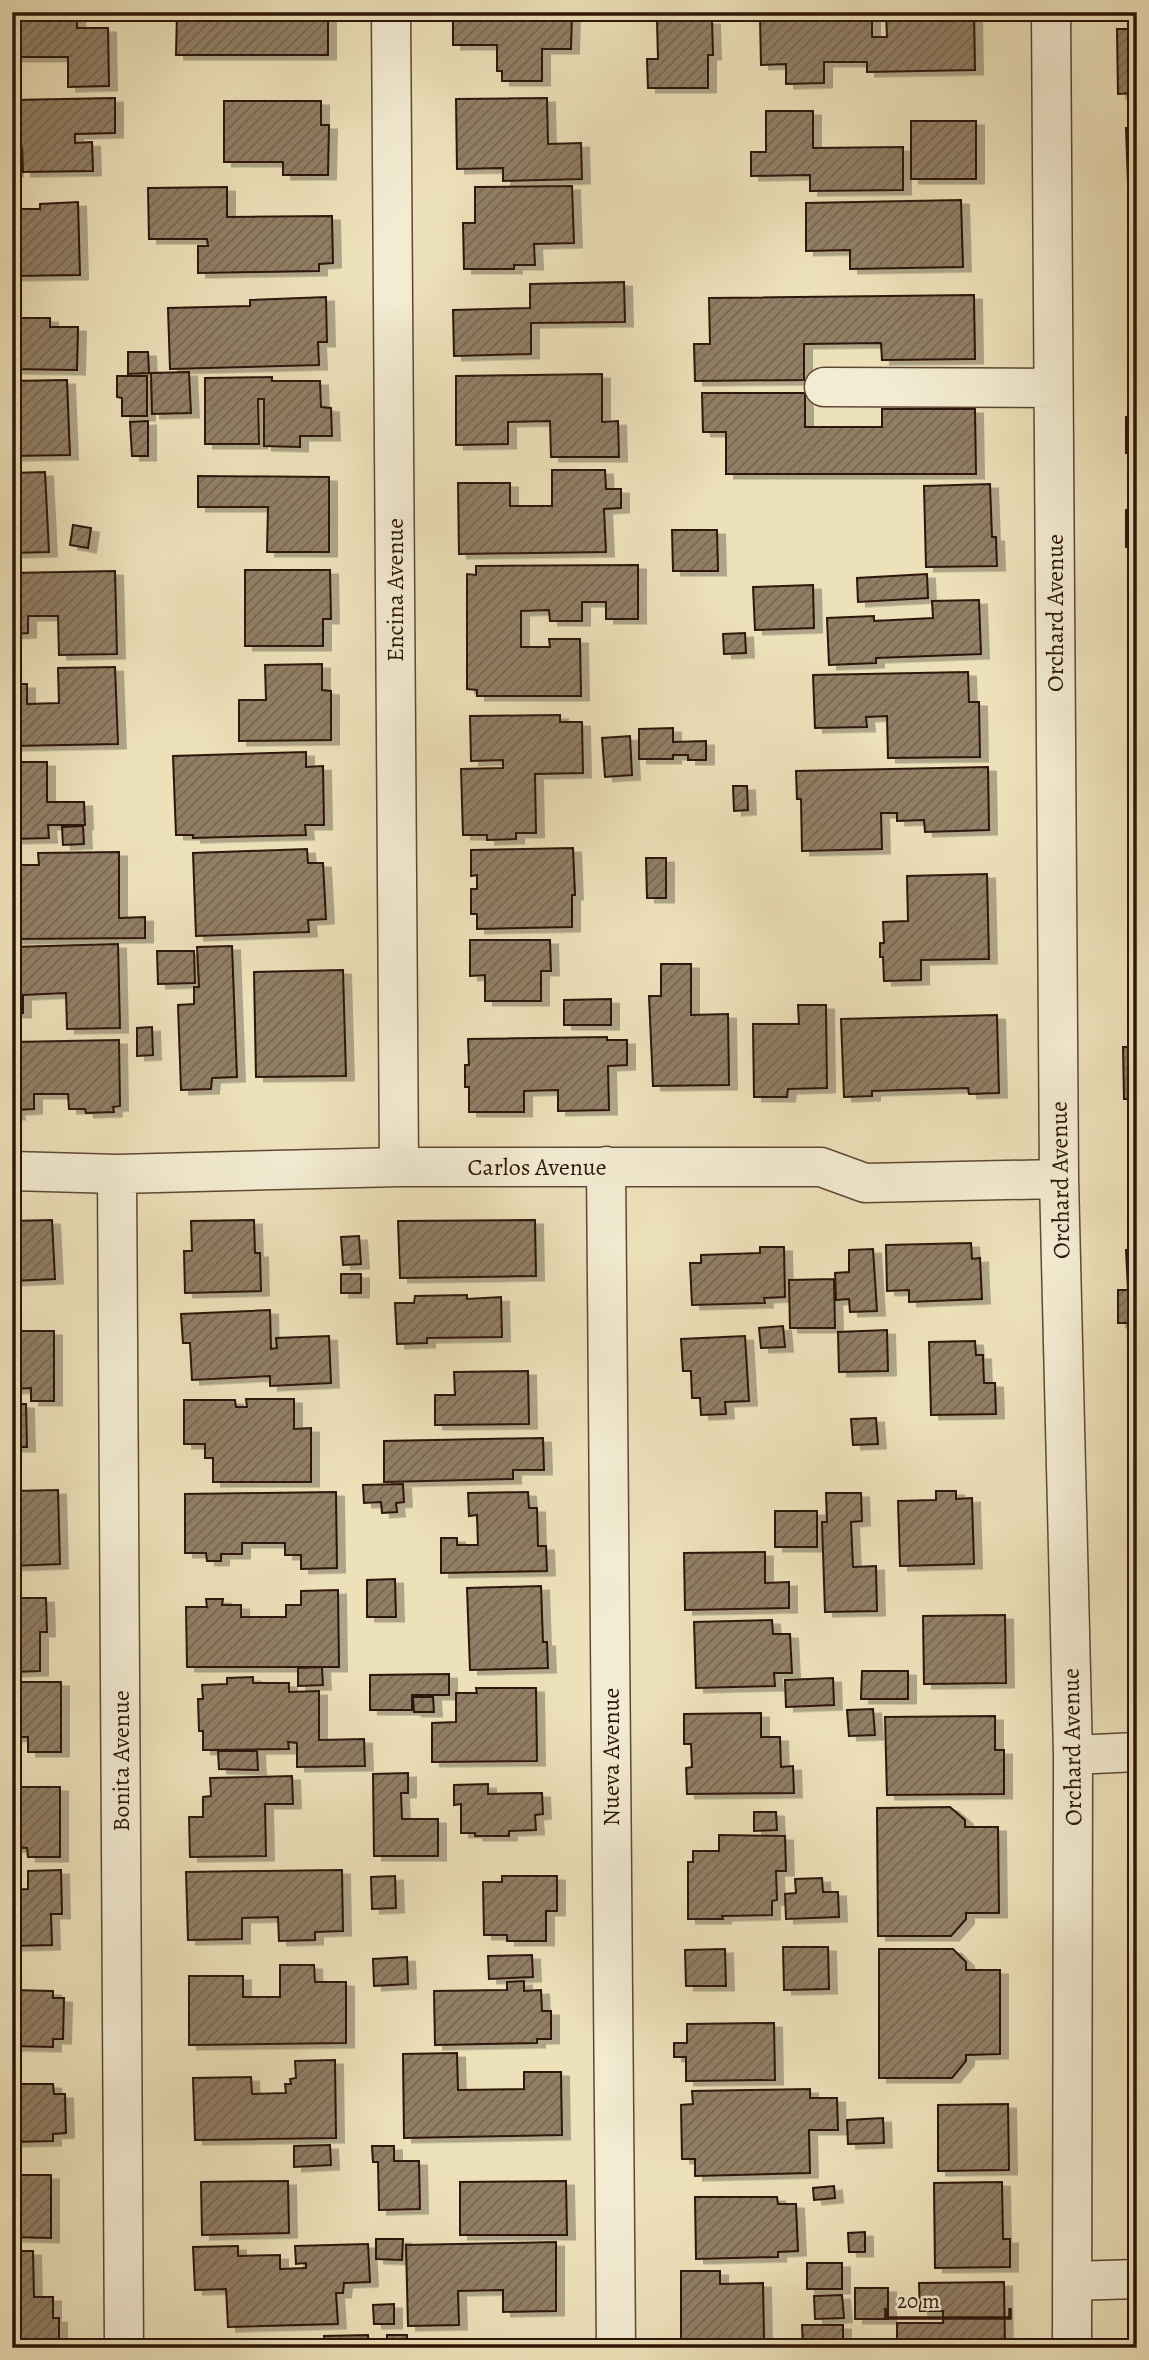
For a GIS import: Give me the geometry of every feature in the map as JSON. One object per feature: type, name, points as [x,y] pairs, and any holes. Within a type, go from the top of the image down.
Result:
[{"type":"street","name":"Encina Avenue","points":[[391,12],[399,1167]]},
{"type":"street","name":"Orchard Avenue","points":[[1051,12],[1059,1179],[1073,1755],[1072,2348]]},
{"type":"street","points":[[824,387],[1053,388]]},
{"type":"street","name":"Nueva Avenue","points":[[606,1166],[616,2348]]},
{"type":"street","name":"Carlos Avenue","points":[[12,1171],[117,1174],[399,1167],[821,1167],[865,1183],[1059,1179]]},
{"type":"street","name":"Bonita Avenue","points":[[117,1174],[124,2348]]},
{"type":"street","points":[[1073,1755],[1137,1752]]},
{"type":"street","points":[[1072,2281],[1137,2279]]},
{"type":"building","points":[[177,12],[328,12],[328,55],[176,55]]},
{"type":"building","points":[[453,12],[572,12],[571,49],[542,49],[542,81],[502,81],[502,71],[497,71],[497,45],[453,45]]},
{"type":"building","points":[[974,12],[975,70],[867,72],[867,62],[824,62],[824,83],[786,84],[786,64],[761,65],[760,16],[822,15],[822,19],[837,19],[837,15],[872,14],[872,37],[887,37],[886,14]]},
{"type":"building","points":[[12,14],[77,14],[77,28],[108,28],[109,86],[68,87],[68,57],[12,57]]},
{"type":"building","points":[[657,20],[712,20],[713,55],[708,55],[708,88],[648,88],[647,59],[658,59]]},
{"type":"building","points":[[1117,29],[1137,29],[1137,93],[1118,94]]},
{"type":"building","points":[[115,98],[115,133],[75,134],[75,143],[92,142],[93,171],[23,172],[22,148],[15,149],[15,172],[12,172],[12,100]]},
{"type":"building","points":[[547,98],[548,144],[581,143],[582,179],[503,181],[503,168],[457,169],[456,99]]},
{"type":"building","points":[[224,101],[321,101],[321,125],[329,125],[328,175],[283,175],[283,162],[224,162]]},
{"type":"building","points":[[766,111],[813,111],[813,148],[903,147],[903,190],[810,191],[810,175],[751,176],[751,152],[766,152]]},
{"type":"building","points":[[911,121],[976,121],[976,179],[911,179]]},
{"type":"building","points":[[1126,128],[1137,128],[1137,183],[1128,184]]},
{"type":"building","points":[[572,186],[574,243],[534,244],[535,265],[514,265],[514,269],[464,269],[463,223],[475,223],[475,187]]},
{"type":"building","points":[[227,187],[227,217],[332,216],[333,263],[319,264],[319,271],[198,273],[198,246],[208,246],[207,239],[149,239],[148,188]]},
{"type":"building","points":[[961,200],[963,267],[850,269],[850,250],[806,251],[806,203]]},
{"type":"building","points":[[78,202],[80,275],[12,276],[12,209],[40,209],[40,204]]},
{"type":"building","points":[[624,282],[625,322],[531,323],[531,354],[454,356],[453,310],[530,308],[530,284]]},
{"type":"building","points":[[974,295],[975,359],[882,360],[881,343],[804,344],[804,380],[695,381],[694,344],[710,344],[709,298]]},
{"type":"building","points":[[326,297],[327,342],[318,342],[319,365],[170,369],[168,308],[250,306],[250,300]]},
{"type":"building","points":[[12,318],[50,318],[50,327],[78,327],[77,370],[12,369]]},
{"type":"building","points":[[128,352],[148,352],[149,373],[128,374]]},
{"type":"building","points":[[189,372],[191,413],[152,414],[151,373]]},
{"type":"building","points":[[602,374],[602,422],[618,421],[619,457],[551,457],[550,421],[508,422],[508,444],[456,445],[456,376]]},
{"type":"building","points":[[117,376],[147,376],[147,416],[122,416],[122,398],[117,397]]},
{"type":"building","points":[[272,377],[272,381],[320,381],[321,407],[331,408],[332,436],[300,436],[300,447],[264,446],[264,399],[258,399],[259,444],[205,444],[205,378]]},
{"type":"building","points":[[67,380],[70,455],[12,456],[12,381]]},
{"type":"building","points":[[702,393],[805,393],[805,427],[882,427],[882,409],[975,409],[976,474],[726,474],[726,432],[703,432]]},
{"type":"building","points":[[1134,400],[1137,400],[1137,453],[1126,453],[1126,417],[1135,417]]},
{"type":"building","points":[[148,421],[148,456],[132,456],[130,422]]},
{"type":"building","points":[[552,470],[605,470],[606,489],[621,489],[621,508],[604,509],[606,552],[459,554],[458,483],[510,483],[510,506],[552,506]]},
{"type":"building","points":[[45,472],[49,552],[12,553],[12,473]]},
{"type":"building","points":[[198,476],[329,477],[329,552],[267,552],[268,507],[198,507]]},
{"type":"building","points":[[990,484],[992,537],[996,537],[997,566],[926,567],[924,486]]},
{"type":"building","points":[[1126,510],[1137,510],[1137,546],[1126,547]]},
{"type":"building","points":[[73,525],[91,528],[88,548],[70,545]]},
{"type":"building","points":[[672,530],[717,530],[718,571],[673,571]]},
{"type":"building","points":[[638,565],[638,619],[606,619],[606,602],[582,602],[582,621],[550,621],[549,610],[521,611],[521,647],[550,647],[549,639],[580,639],[581,696],[477,696],[477,690],[467,689],[467,574],[476,575],[476,566]]},
{"type":"building","points":[[245,570],[330,570],[331,619],[323,619],[323,646],[245,646]]},
{"type":"building","points":[[115,571],[117,654],[59,655],[58,616],[28,616],[28,633],[12,634],[12,573]]},
{"type":"building","points":[[1130,572],[1137,572],[1137,635],[1129,635]]},
{"type":"building","points":[[927,574],[928,598],[858,602],[857,578]]},
{"type":"building","points":[[813,585],[814,628],[755,630],[753,587]]},
{"type":"building","points":[[979,600],[981,654],[876,658],[876,663],[829,665],[827,618],[874,616],[874,621],[933,618],[932,601]]},
{"type":"building","points":[[745,633],[746,653],[724,654],[723,634]]},
{"type":"building","points":[[322,664],[322,690],[331,691],[331,740],[239,741],[239,700],[266,700],[265,665]]},
{"type":"building","points":[[115,667],[118,744],[12,746],[12,684],[27,684],[27,704],[59,703],[58,668]]},
{"type":"building","points":[[968,672],[969,702],[979,702],[980,757],[888,758],[887,716],[866,717],[867,727],[815,728],[813,675]]},
{"type":"building","points":[[560,715],[560,722],[582,722],[583,773],[535,774],[536,833],[516,833],[516,839],[487,840],[487,835],[463,835],[461,769],[503,768],[503,760],[471,761],[470,716]]},
{"type":"building","points":[[673,728],[673,742],[706,741],[706,760],[688,760],[688,755],[673,755],[673,759],[639,759],[639,729]]},
{"type":"building","points":[[630,736],[632,775],[605,777],[602,738]]},
{"type":"building","points":[[306,752],[306,767],[323,766],[324,825],[305,825],[306,835],[193,838],[193,835],[176,835],[173,756]]},
{"type":"building","points":[[12,762],[47,762],[47,802],[84,802],[85,825],[48,825],[49,838],[12,839]]},
{"type":"building","points":[[988,767],[989,830],[925,832],[924,820],[897,821],[897,813],[881,813],[882,849],[802,851],[801,799],[797,799],[796,771]]},
{"type":"building","points":[[733,786],[747,786],[748,810],[734,811]]},
{"type":"building","points":[[1132,786],[1137,786],[1137,847],[1133,847]]},
{"type":"building","points":[[83,826],[84,844],[63,845],[62,827]]},
{"type":"building","points":[[573,848],[575,895],[572,895],[572,927],[477,929],[477,914],[471,914],[471,889],[477,889],[477,875],[471,876],[471,850]]},
{"type":"building","points":[[307,849],[308,863],[323,863],[326,919],[308,920],[309,932],[196,936],[193,853]]},
{"type":"building","points":[[119,852],[119,918],[145,917],[145,938],[12,939],[12,865],[39,865],[38,853]]},
{"type":"building","points":[[1131,856],[1137,856],[1137,904],[1133,904]]},
{"type":"building","points":[[646,858],[666,858],[666,898],[647,898]]},
{"type":"building","points":[[987,874],[989,959],[921,960],[921,980],[884,981],[883,957],[880,957],[880,943],[884,943],[883,922],[908,921],[907,876]]},
{"type":"building","points":[[470,940],[550,940],[551,971],[541,971],[541,1001],[485,1001],[485,975],[470,976]]},
{"type":"building","points":[[118,944],[120,1028],[67,1029],[66,993],[23,995],[23,1013],[12,1013],[12,947]]},
{"type":"building","points":[[232,946],[237,1077],[212,1078],[211,1089],[181,1090],[178,1005],[194,1004],[194,987],[199,987],[197,947]]},
{"type":"building","points":[[157,951],[194,951],[195,983],[158,984]]},
{"type":"building","points":[[661,964],[691,964],[691,1015],[728,1014],[729,1085],[653,1086],[649,996],[661,996]]},
{"type":"building","points":[[343,970],[346,1076],[256,1077],[254,972]]},
{"type":"building","points":[[611,999],[611,1025],[564,1025],[564,1000]]},
{"type":"building","points":[[798,1005],[826,1005],[827,1088],[788,1089],[787,1097],[754,1097],[753,1024],[799,1024]]},
{"type":"building","points":[[997,1015],[999,1093],[969,1094],[968,1088],[872,1091],[872,1096],[844,1097],[841,1019]]},
{"type":"building","points":[[152,1027],[153,1055],[137,1056],[137,1028]]},
{"type":"building","points":[[607,1037],[607,1040],[627,1040],[627,1065],[608,1066],[609,1110],[558,1111],[558,1090],[524,1091],[524,1112],[469,1112],[469,1087],[465,1087],[465,1065],[469,1065],[468,1039]]},
{"type":"building","points":[[119,1040],[120,1106],[113,1107],[114,1112],[86,1113],[85,1109],[69,1109],[68,1094],[34,1094],[34,1109],[16,1110],[17,1115],[12,1115],[12,1042]]},
{"type":"building","points":[[1123,1047],[1137,1047],[1137,1099],[1124,1099]]},
{"type":"building","points":[[52,1220],[55,1279],[12,1281],[12,1221]]},
{"type":"building","points":[[254,1220],[255,1253],[260,1253],[261,1291],[185,1293],[184,1251],[192,1251],[191,1221]]},
{"type":"building","points":[[535,1220],[536,1276],[400,1278],[398,1221]]},
{"type":"building","points":[[359,1236],[361,1264],[343,1265],[341,1237]]},
{"type":"building","points":[[971,1243],[972,1259],[980,1258],[982,1299],[909,1302],[909,1290],[887,1291],[886,1245]]},
{"type":"building","points":[[760,1247],[784,1247],[785,1297],[764,1298],[765,1303],[692,1305],[690,1263],[701,1263],[701,1255],[760,1253]]},
{"type":"building","points":[[873,1249],[877,1311],[850,1312],[849,1299],[836,1300],[835,1273],[849,1272],[849,1250]]},
{"type":"building","points":[[1126,1250],[1137,1250],[1137,1323],[1118,1323],[1118,1290],[1128,1290]]},
{"type":"building","points":[[341,1274],[361,1274],[361,1293],[341,1293]]},
{"type":"building","points":[[834,1279],[835,1328],[790,1328],[789,1280]]},
{"type":"building","points":[[467,1295],[467,1299],[501,1297],[502,1337],[427,1338],[427,1343],[397,1344],[395,1303],[414,1303],[415,1296]]},
{"type":"building","points":[[270,1310],[271,1349],[277,1348],[276,1338],[329,1336],[331,1383],[270,1386],[270,1376],[192,1380],[190,1343],[183,1343],[181,1314]]},
{"type":"building","points":[[783,1326],[785,1347],[761,1348],[759,1328]]},
{"type":"building","points":[[887,1330],[888,1371],[839,1372],[838,1332]]},
{"type":"building","points":[[12,1331],[54,1331],[54,1401],[31,1401],[31,1388],[12,1389]]},
{"type":"building","points":[[745,1336],[749,1401],[725,1402],[726,1414],[701,1415],[700,1398],[692,1398],[691,1371],[683,1371],[681,1339]]},
{"type":"building","points":[[975,1341],[976,1355],[983,1355],[984,1383],[995,1383],[996,1414],[931,1415],[929,1342]]},
{"type":"building","points":[[528,1371],[529,1424],[435,1425],[435,1395],[455,1395],[454,1372]]},
{"type":"building","points":[[246,1399],[294,1399],[294,1429],[311,1428],[311,1482],[213,1482],[213,1458],[205,1458],[205,1444],[184,1444],[184,1400],[235,1400],[236,1407],[247,1407]]},
{"type":"building","points":[[12,1404],[26,1404],[27,1447],[12,1447]]},
{"type":"building","points":[[876,1418],[878,1444],[853,1445],[851,1419]]},
{"type":"building","points":[[1129,1430],[1137,1430],[1137,1489],[1130,1490]]},
{"type":"building","points":[[543,1438],[544,1470],[513,1470],[513,1479],[384,1482],[384,1441]]},
{"type":"building","points":[[403,1484],[404,1502],[396,1503],[397,1512],[382,1513],[381,1502],[364,1503],[363,1485]]},
{"type":"building","points":[[58,1490],[60,1564],[12,1566],[14,1491]]},
{"type":"building","points":[[936,1491],[956,1491],[956,1499],[972,1498],[974,1564],[900,1566],[898,1501],[936,1500]]},
{"type":"building","points":[[336,1492],[337,1568],[301,1569],[301,1555],[285,1555],[285,1543],[242,1543],[242,1554],[221,1554],[221,1561],[207,1561],[206,1553],[185,1553],[185,1494]]},
{"type":"building","points":[[528,1492],[529,1508],[537,1508],[538,1546],[546,1546],[547,1571],[441,1573],[441,1538],[457,1538],[457,1545],[478,1545],[477,1515],[469,1516],[468,1493]]},
{"type":"building","points":[[826,1493],[861,1493],[862,1521],[851,1522],[853,1567],[876,1566],[877,1611],[825,1612],[822,1522],[827,1522]]},
{"type":"building","points":[[775,1511],[817,1511],[817,1547],[775,1547]]},
{"type":"building","points":[[765,1552],[765,1583],[789,1582],[789,1608],[685,1610],[684,1553]]},
{"type":"building","points":[[395,1579],[396,1617],[367,1617],[367,1580]]},
{"type":"building","points":[[541,1586],[543,1642],[547,1642],[548,1668],[470,1670],[467,1588]]},
{"type":"building","points":[[338,1590],[339,1667],[187,1667],[186,1607],[207,1607],[206,1599],[223,1599],[222,1605],[241,1605],[241,1617],[286,1617],[286,1605],[301,1605],[301,1591]]},
{"type":"building","points":[[12,1596],[46,1598],[47,1632],[40,1632],[40,1671],[12,1672]]},
{"type":"building","points":[[1005,1615],[1006,1683],[924,1684],[923,1616]]},
{"type":"building","points":[[772,1620],[773,1634],[790,1634],[792,1673],[774,1673],[775,1686],[696,1688],[694,1622]]},
{"type":"building","points":[[322,1667],[323,1685],[298,1686],[298,1668]]},
{"type":"building","points":[[862,1671],[908,1671],[908,1699],[861,1699]]},
{"type":"building","points":[[449,1674],[449,1695],[412,1695],[412,1710],[370,1710],[370,1675]]},
{"type":"building","points":[[253,1677],[253,1683],[289,1683],[289,1692],[319,1691],[319,1740],[364,1739],[365,1766],[297,1767],[297,1743],[288,1742],[289,1749],[203,1750],[203,1731],[199,1731],[198,1699],[203,1699],[202,1685],[227,1684],[227,1678]]},
{"type":"building","points":[[833,1678],[834,1705],[786,1707],[785,1680]]},
{"type":"building","points":[[12,1682],[61,1682],[61,1752],[28,1752],[28,1737],[12,1737]]},
{"type":"building","points":[[476,1688],[536,1688],[537,1761],[432,1762],[432,1723],[456,1722],[456,1693],[477,1693]]},
{"type":"building","points":[[413,1697],[433,1697],[434,1712],[414,1712]]},
{"type":"building","points":[[873,1709],[875,1735],[849,1736],[847,1710]]},
{"type":"building","points":[[761,1713],[761,1737],[780,1737],[781,1767],[793,1766],[794,1793],[687,1794],[686,1768],[692,1767],[691,1744],[684,1744],[684,1714]]},
{"type":"building","points":[[995,1716],[995,1750],[1004,1750],[1004,1794],[887,1795],[885,1717]]},
{"type":"building","points":[[218,1751],[257,1751],[258,1770],[219,1769]]},
{"type":"building","points":[[408,1773],[408,1793],[401,1793],[402,1819],[438,1819],[438,1856],[374,1856],[373,1774]]},
{"type":"building","points":[[292,1776],[293,1804],[265,1804],[266,1856],[190,1857],[189,1817],[203,1817],[203,1797],[211,1796],[210,1778]]},
{"type":"building","points":[[488,1784],[488,1794],[542,1793],[543,1814],[535,1815],[536,1830],[509,1831],[509,1836],[475,1836],[475,1833],[461,1833],[461,1804],[454,1805],[454,1785]]},
{"type":"building","points":[[12,1787],[60,1787],[60,1857],[28,1857],[27,1848],[12,1847]]},
{"type":"building","points":[[950,1807],[965,1820],[965,1827],[998,1827],[999,1913],[966,1913],[966,1919],[951,1936],[878,1936],[877,1808]]},
{"type":"building","points":[[754,1812],[776,1812],[777,1830],[754,1831]]},
{"type":"building","points":[[719,1835],[785,1836],[786,1871],[776,1871],[777,1900],[772,1901],[772,1915],[688,1919],[688,1862],[693,1862],[693,1851],[719,1851]]},
{"type":"building","points":[[61,1870],[62,1914],[51,1914],[52,1945],[12,1946],[12,1890],[28,1889],[28,1871]]},
{"type":"building","points":[[342,1870],[343,1931],[315,1932],[315,1940],[279,1941],[278,1917],[242,1918],[242,1939],[188,1940],[186,1872]]},
{"type":"building","points":[[395,1876],[396,1908],[372,1909],[371,1877]]},
{"type":"building","points":[[502,1876],[557,1876],[557,1911],[546,1911],[546,1941],[507,1941],[507,1935],[484,1935],[483,1882],[502,1882]]},
{"type":"building","points":[[822,1878],[823,1892],[838,1892],[839,1917],[786,1919],[785,1894],[796,1893],[795,1879]]},
{"type":"building","points":[[783,1947],[828,1947],[829,1989],[784,1990]]},
{"type":"building","points":[[725,1949],[726,1986],[686,1986],[685,1950]]},
{"type":"building","points":[[879,1949],[953,1949],[966,1962],[966,1970],[1000,1970],[1000,2054],[966,2055],[966,2061],[952,2078],[879,2078]]},
{"type":"building","points":[[532,1955],[533,1977],[489,1979],[488,1956]]},
{"type":"building","points":[[407,1957],[408,1984],[374,1986],[373,1959]]},
{"type":"building","points":[[280,1965],[314,1965],[315,1982],[346,1982],[346,2043],[189,2045],[189,1976],[243,1976],[243,1997],[280,1997]]},
{"type":"building","points":[[524,1981],[524,1991],[541,1990],[542,2011],[551,2011],[551,2039],[537,2039],[537,2043],[435,2045],[434,1991],[507,1990],[507,1982]]},
{"type":"building","points":[[12,1990],[53,1991],[53,1998],[64,1998],[63,2039],[53,2039],[53,2047],[12,2046]]},
{"type":"building","points":[[1133,2010],[1137,2010],[1137,2062],[1135,2062]]},
{"type":"building","points":[[774,2023],[775,2080],[686,2081],[686,2057],[674,2057],[674,2043],[687,2043],[687,2024]]},
{"type":"building","points":[[457,2053],[458,2090],[524,2089],[524,2072],[561,2072],[562,2135],[404,2138],[403,2054]]},
{"type":"building","points":[[335,2060],[336,2138],[195,2140],[193,2078],[251,2077],[252,2094],[286,2093],[285,2084],[291,2084],[290,2079],[296,2078],[295,2061]]},
{"type":"building","points":[[12,2084],[53,2084],[54,2094],[65,2094],[66,2133],[53,2134],[53,2141],[12,2142]]},
{"type":"building","points":[[810,2089],[810,2098],[837,2098],[838,2130],[809,2130],[810,2173],[695,2176],[695,2159],[682,2159],[681,2105],[693,2104],[692,2091]]},
{"type":"building","points":[[1134,2099],[1137,2099],[1137,2160]]},
{"type":"building","points":[[1008,2104],[1009,2170],[938,2171],[938,2105]]},
{"type":"building","points":[[883,2118],[884,2143],[848,2144],[847,2120]]},
{"type":"building","points":[[330,2145],[331,2165],[294,2167],[294,2146]]},
{"type":"building","points":[[372,2146],[394,2146],[394,2161],[419,2161],[420,2209],[379,2210],[378,2162],[373,2162]]},
{"type":"building","points":[[12,2175],[51,2175],[51,2238],[12,2237]]},
{"type":"building","points":[[288,2181],[289,2233],[202,2235],[201,2182]]},
{"type":"building","points":[[566,2181],[567,2235],[460,2235],[460,2182]]},
{"type":"building","points":[[1002,2182],[1003,2239],[1010,2239],[1010,2267],[935,2268],[934,2183]]},
{"type":"building","points":[[834,2186],[835,2198],[814,2200],[813,2188]]},
{"type":"building","points":[[1133,2195],[1137,2195],[1137,2251],[1134,2251]]},
{"type":"building","points":[[695,2197],[777,2197],[778,2204],[796,2204],[798,2251],[778,2252],[778,2257],[696,2259]]},
{"type":"building","points":[[865,2232],[865,2252],[849,2252],[848,2233]]},
{"type":"building","points":[[376,2239],[403,2239],[402,2260],[376,2259]]},
{"type":"building","points":[[556,2242],[556,2311],[503,2312],[503,2290],[458,2291],[459,2325],[408,2326],[406,2245]]},
{"type":"building","points":[[368,2244],[370,2282],[344,2283],[343,2293],[336,2293],[338,2324],[228,2327],[226,2289],[195,2290],[193,2247],[238,2246],[238,2256],[280,2255],[280,2269],[306,2268],[306,2263],[296,2264],[295,2246]]},
{"type":"building","points":[[12,2251],[33,2251],[34,2297],[53,2297],[53,2318],[59,2318],[59,2348],[12,2348]]},
{"type":"building","points":[[807,2263],[842,2263],[842,2289],[807,2289]]},
{"type":"building","points":[[681,2271],[720,2271],[720,2284],[763,2283],[764,2339],[681,2340]]},
{"type":"building","points":[[1004,2282],[1005,2348],[897,2348],[897,2323],[943,2323],[943,2311],[920,2311],[919,2283]]},
{"type":"building","points":[[855,2288],[888,2288],[888,2319],[855,2319]]},
{"type":"building","points":[[842,2295],[844,2318],[815,2319],[814,2296]]},
{"type":"building","points":[[394,2304],[394,2324],[374,2324],[373,2305]]},
{"type":"building","points":[[802,2325],[843,2325],[843,2348],[803,2348]]},
{"type":"building","points":[[368,2335],[369,2348],[325,2348],[324,2336]]},
{"type":"building","points":[[387,2335],[407,2335],[407,2346],[418,2345],[418,2348],[383,2348],[387,2346]]},
{"type":"building","points":[[312,2345],[312,2348],[214,2346]]}]
